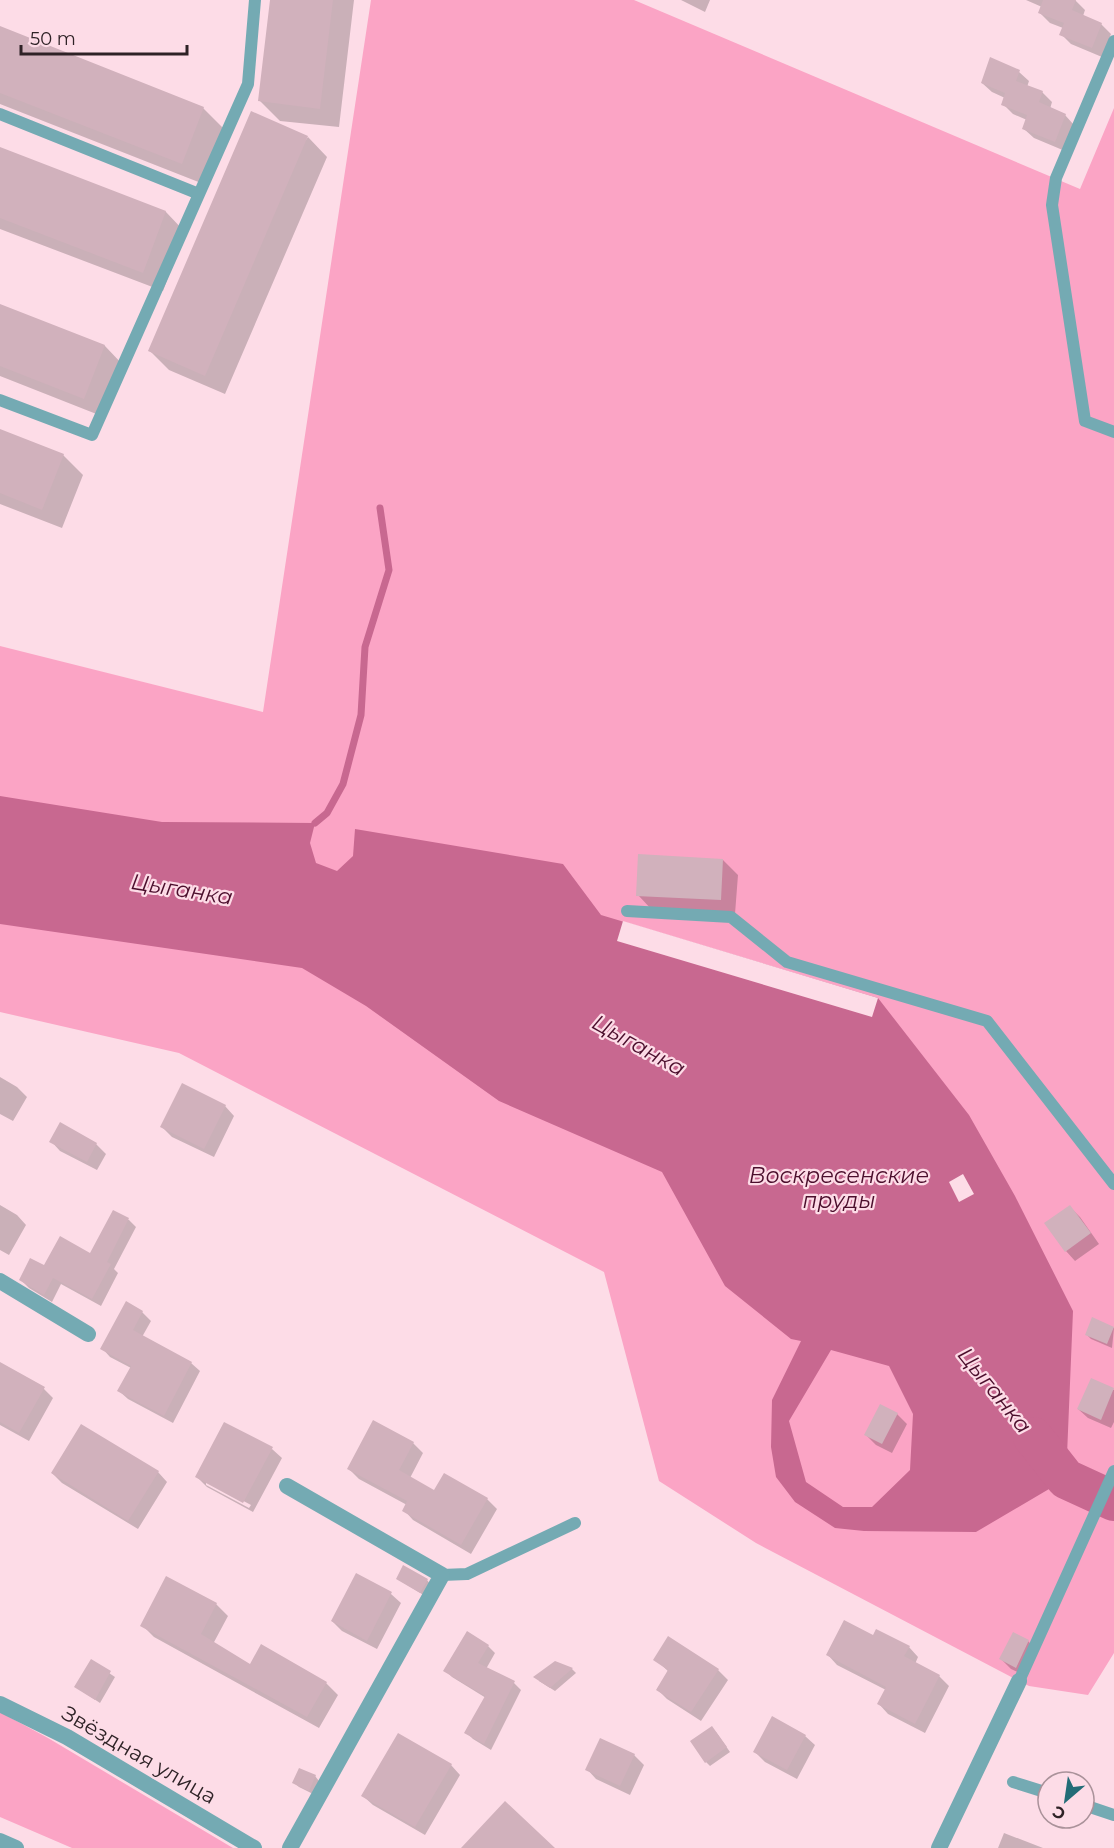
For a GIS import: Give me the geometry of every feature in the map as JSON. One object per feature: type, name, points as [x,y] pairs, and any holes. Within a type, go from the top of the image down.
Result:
[{"type":"street","points":[[0,1281],[88,1334]]},
{"type":"street","points":[[287,1486],[442,1575],[290,1848]]},
{"type":"street","points":[[939,1848],[1019,1681]]},
{"type":"street","name":"Звёздная улица","points":[[0,1704],[67,1737],[254,1848]]},
{"type":"street","points":[[0,1841],[16,1848]]},
{"type":"lane","points":[[0,400],[92,435],[248,84],[255,0]]},
{"type":"lane","points":[[1114,41],[1056,178],[1052,205],[1085,421],[1114,432]]},
{"type":"lane","points":[[0,114],[199,194]]},
{"type":"lane","points":[[627,911],[730,917],[787,962],[987,1022],[1114,1184]]},
{"type":"lane","points":[[1019,1681],[1114,1471]]},
{"type":"lane","points":[[442,1575],[467,1574],[575,1523]]},
{"type":"lane","points":[[1013,1782],[1036,1789]]},
{"type":"lane","points":[[1096,1809],[1114,1815]]},
{"type":"shaded area","points":[[371,0],[634,0],[1080,189],[1114,108],[1114,1653],[1088,1695],[1029,1686],[756,1543],[659,1481],[604,1272],[179,1053],[0,1012],[0,646],[263,712]]},
{"type":"shaded area","points":[[0,1712],[233,1848],[72,1848],[0,1817]]},
{"type":"water","name":"Воскресенские пруды","points":[[0,796],[162,822],[315,823],[310,843],[316,863],[337,871],[353,856],[355,829],[563,864],[601,915],[878,998],[969,1115],[1015,1196],[1073,1311],[1066,1479],[976,1532],[864,1531],[835,1528],[795,1502],[776,1477],[771,1447],[772,1400],[801,1341],[791,1339],[725,1286],[662,1172],[499,1101],[366,1006],[302,968],[0,924]],"holes":[[[831,1350],[889,1366],[913,1414],[910,1470],[872,1507],[843,1507],[806,1482],[789,1421]]]},
{"type":"pier","points":[[623,921],[878,998],[872,1017],[617,941]]},
{"type":"pier","points":[[963,1174],[974,1194],[959,1202],[949,1182]]},
{"type":"building","points":[[270,0],[333,0],[320,109],[258,101]]},
{"type":"building","points":[[1043,0],[1076,0],[1072,10],[1102,23],[1092,48],[1059,35],[1064,23],[1038,13]]},
{"type":"building","points":[[0,26],[204,107],[182,164],[0,93]]},
{"type":"building","points":[[990,57],[1020,70],[1016,81],[1043,91],[1039,102],[1066,114],[1055,142],[1022,129],[1027,115],[1001,105],[1005,93],[981,83]]},
{"type":"building","points":[[251,111],[308,136],[205,376],[148,351]]},
{"type":"building","points":[[0,147],[166,211],[143,273],[0,218]]},
{"type":"building","points":[[0,304],[105,345],[84,399],[0,366]]},
{"type":"building","points":[[0,429],[64,454],[42,510],[0,493]]},
{"type":"building","points":[[638,854],[723,859],[721,900],[636,896]]},
{"type":"building","points":[[182,1083],[226,1105],[204,1149],[160,1127]]},
{"type":"building","points":[[60,1122],[97,1143],[87,1162],[49,1142]]},
{"type":"building","points":[[1070,1205],[1091,1233],[1065,1252],[1044,1223]]},
{"type":"building","points":[[113,1210],[129,1218],[107,1262],[111,1264],[92,1299],[53,1278],[44,1295],[19,1280],[30,1258],[44,1265],[60,1236],[90,1253]]},
{"type":"building","points":[[126,1301],[143,1311],[133,1330],[192,1362],[164,1416],[117,1391],[131,1366],[100,1349]]},
{"type":"building","points":[[1092,1317],[1114,1327],[1107,1344],[1085,1335]]},
{"type":"building","points":[[0,1362],[45,1387],[19,1433],[0,1422]]},
{"type":"building","points":[[1091,1378],[1114,1388],[1101,1420],[1077,1409]]},
{"type":"building","points":[[880,1404],[898,1413],[882,1444],[864,1435]]},
{"type":"building","points":[[373,1420],[414,1442],[399,1470],[434,1490],[444,1473],[488,1498],[461,1545],[402,1511],[407,1501],[347,1469]]},
{"type":"building","points":[[224,1422],[273,1447],[243,1503],[195,1477]]},
{"type":"building","points":[[81,1424],[159,1471],[128,1521],[51,1473]]},
{"type":"building","points":[[403,1565],[428,1579],[420,1593],[396,1579]]},
{"type":"building","points":[[356,1573],[392,1592],[367,1641],[331,1621]]},
{"type":"building","points":[[166,1576],[217,1603],[201,1634],[250,1664],[261,1644],[327,1682],[307,1717],[140,1626]]},
{"type":"building","points":[[844,1620],[873,1635],[876,1629],[910,1646],[904,1656],[940,1675],[915,1724],[877,1704],[886,1687],[826,1655]]},
{"type":"building","points":[[467,1631],[489,1645],[478,1663],[515,1681],[484,1744],[464,1733],[485,1696],[443,1671]]},
{"type":"building","points":[[1013,1632],[1029,1640],[1016,1668],[999,1659]]},
{"type":"building","points":[[668,1636],[719,1669],[691,1712],[656,1690],[668,1670],[653,1660]]},
{"type":"building","points":[[91,1659],[111,1671],[95,1700],[74,1687]]},
{"type":"building","points":[[555,1661],[573,1668],[550,1688],[533,1677]]},
{"type":"building","points":[[772,1716],[806,1735],[787,1770],[753,1752]]},
{"type":"building","points":[[712,1726],[727,1747],[705,1763],[690,1741]]},
{"type":"building","points":[[398,1733],[452,1764],[415,1827],[361,1796]]},
{"type":"building","points":[[600,1738],[635,1754],[620,1786],[585,1770]]},
{"type":"building","points":[[299,1768],[316,1775],[309,1791],[292,1783]]},
{"type":"building","points":[[505,1801],[555,1848],[461,1848]]},
{"type":"waterway","points":[[315,823],[327,813],[343,784],[361,715],[365,647],[389,570],[380,508]]},
{"type":"waterway","name":"Цыганка","points":[[1033,1437],[1066,1479],[1114,1501]]}]
